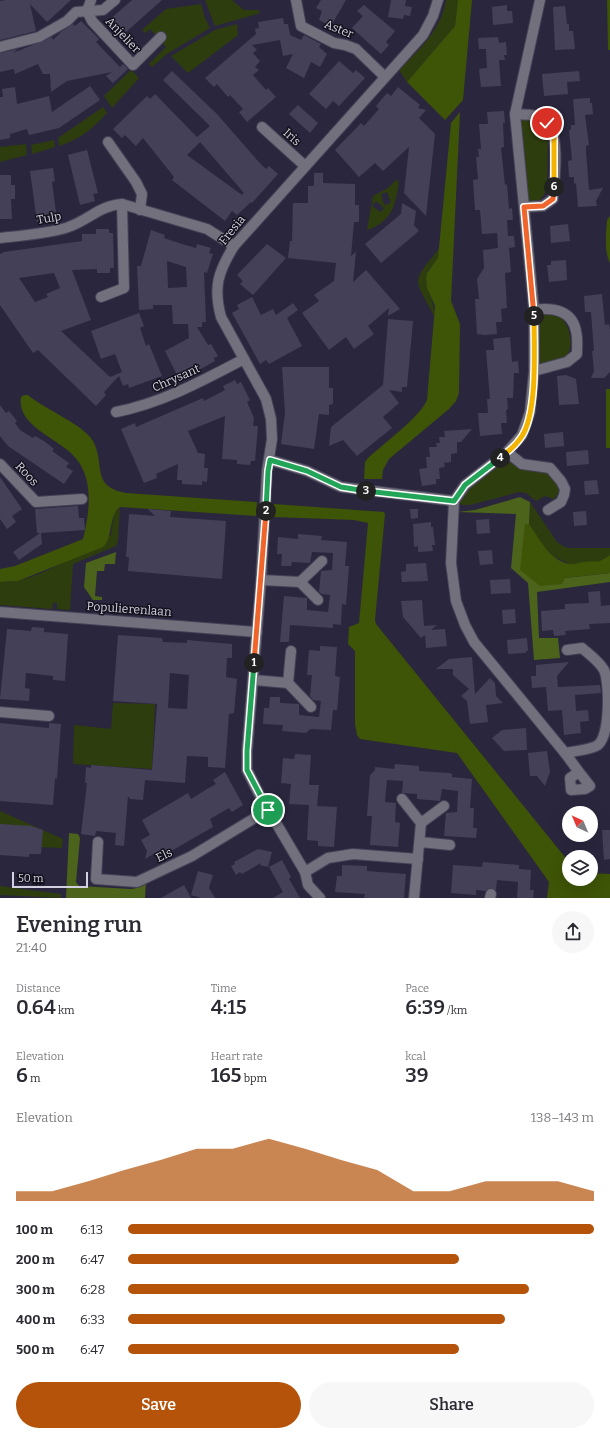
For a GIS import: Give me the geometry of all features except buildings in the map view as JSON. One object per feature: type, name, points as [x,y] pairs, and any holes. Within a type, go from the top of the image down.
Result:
[{"type":"street","points":[[0,47],[39,37],[67,21],[76,12],[87,11],[91,0]]},
{"type":"street","name":"Anjelier","points":[[115,0],[103,10],[87,11],[92,21],[133,65],[161,37]]},
{"type":"street","name":"Aster","points":[[296,0],[301,26],[334,43],[345,45],[356,50],[385,77]]},
{"type":"street","name":"Fresia","points":[[261,580],[268,471],[272,439],[271,419],[266,399],[221,317],[217,302],[217,283],[222,266],[234,246],[423,35],[433,16],[438,0]]},
{"type":"street","points":[[538,2],[515,114],[534,310],[534,371],[530,412],[522,435],[507,452],[465,485],[454,501],[451,563],[456,601],[465,626],[474,642],[579,772]]},
{"type":"street","points":[[515,114],[540,117],[547,123],[554,135],[553,199],[543,206],[524,207]]},
{"type":"street","name":"Iris","points":[[262,127],[305,166]]},
{"type":"street","points":[[108,142],[136,182],[142,194],[140,210]]},
{"type":"street","points":[[100,297],[124,288],[122,204],[207,229],[234,246]]},
{"type":"street","name":"Tulp","points":[[0,238],[70,227],[100,210],[112,205],[122,204]]},
{"type":"street","points":[[534,310],[548,307],[562,311],[571,321],[576,331],[577,354],[567,362],[534,371]]},
{"type":"street","name":"Chrysant","points":[[116,412],[135,408],[184,391],[244,359]]},
{"type":"street","points":[[507,452],[522,464],[550,468],[561,481],[565,490],[561,502],[548,510]]},
{"type":"street","points":[[270,460],[307,471],[341,487],[454,501]]},
{"type":"street","name":"Roos","points":[[0,464],[36,502],[82,499]]},
{"type":"street","points":[[300,582],[322,561]]},
{"type":"street","points":[[318,600],[300,582],[261,580],[247,751],[247,770],[268,810],[305,872],[308,885],[320,898]]},
{"type":"street","name":"Populierenlaan","points":[[0,612],[257,632]]},
{"type":"street","points":[[565,753],[597,746],[602,741],[605,735],[609,700],[609,685],[603,668],[582,648],[567,650]]},
{"type":"street","points":[[288,683],[291,651]]},
{"type":"street","points":[[254,680],[288,683],[311,707]]},
{"type":"street","points":[[0,712],[49,716]]},
{"type":"street","points":[[402,799],[421,823],[414,898]]},
{"type":"street","points":[[421,823],[444,806]]},
{"type":"street","name":"Els","points":[[98,842],[96,879],[137,882],[192,856],[268,810]]},
{"type":"street","points":[[420,842],[450,844]]},
{"type":"street","points":[[305,872],[328,858],[353,854],[418,859]]},
{"type":"shaded area","points":[[205,0],[232,0],[244,10],[259,10],[260,13],[215,26]]},
{"type":"shaded area","points":[[446,0],[458,0],[455,26],[407,82],[399,70],[422,47],[435,30],[444,11]]},
{"type":"shaded area","points":[[458,0],[472,0],[463,100],[445,120],[407,82],[455,26]]},
{"type":"shaded area","points":[[607,0],[610,0],[610,50],[608,50]]},
{"type":"shaded area","points":[[201,4],[210,28],[167,54],[152,67],[149,64],[166,47],[150,29],[145,33],[142,30],[166,9]]},
{"type":"shaded area","points":[[237,24],[238,35],[188,73],[171,56],[215,30]]},
{"type":"shaded area","points":[[131,70],[139,78],[112,108],[104,96]]},
{"type":"shaded area","points":[[103,107],[107,113],[91,129],[80,137],[59,146],[58,138]]},
{"type":"shaded area","points":[[460,112],[451,301],[460,324],[459,393],[456,401],[449,409],[389,459],[383,470],[382,479],[364,479],[365,462],[368,458],[409,422],[423,407],[427,400],[435,306],[427,288],[426,278],[427,273],[438,258],[451,123]]},
{"type":"shaded area","points":[[519,118],[533,118],[535,128],[548,129],[547,190],[540,200],[527,202]]},
{"type":"shaded area","points":[[54,140],[55,147],[32,154],[31,145]]},
{"type":"shaded area","points":[[26,144],[27,155],[0,162],[0,147]]},
{"type":"shaded area","points":[[396,180],[399,181],[394,205],[391,211],[382,222],[367,230],[373,196],[388,188]],"holes":[[[387,192],[391,203],[384,205],[381,194]],[[376,201],[384,208],[381,212],[372,206]]]},
{"type":"shaded area","points":[[610,216],[610,263],[608,259],[606,242],[607,220]]},
{"type":"shaded area","points":[[439,249],[438,258],[428,271],[426,277],[427,286],[433,305],[434,316],[419,287],[418,281],[423,269]]},
{"type":"shaded area","points":[[537,310],[559,316],[569,330],[571,343],[570,349],[564,359],[539,365]]},
{"type":"shaded area","points":[[606,389],[610,389],[610,448],[606,448]]},
{"type":"shaded area","points":[[28,395],[88,435],[93,441],[97,450],[103,480],[107,485],[115,490],[126,493],[257,502],[256,516],[120,507],[116,511],[112,521],[109,537],[103,547],[18,581],[0,582],[0,569],[15,566],[83,539],[87,520],[89,499],[83,470],[71,453],[33,425],[26,417],[21,408],[21,397]]},
{"type":"shaded area","points":[[504,460],[511,463],[543,469],[556,478],[559,489],[558,494],[554,499],[545,496],[536,501],[526,493],[519,492],[470,505],[458,503],[459,492]]},
{"type":"shaded area","points":[[520,497],[530,502],[529,524],[525,524],[565,578],[610,573],[610,582],[537,592],[539,638],[558,638],[560,658],[534,660],[528,583],[511,568],[516,514],[457,512],[475,510]]},
{"type":"shaded area","points":[[530,502],[557,542],[563,546],[569,548],[610,548],[610,555],[598,563],[584,562],[572,565],[553,556],[543,546],[529,524]]},
{"type":"shaded area","points":[[274,504],[384,512],[375,620],[376,624],[562,853],[562,886],[598,886],[598,873],[610,874],[610,898],[547,898],[549,882],[457,753],[360,739],[357,735],[355,724],[355,651],[348,644],[349,627],[359,623],[368,523],[354,520],[273,517]]},
{"type":"shaded area","points":[[120,507],[118,541],[116,546],[73,564],[70,610],[57,609],[57,603],[53,603],[52,609],[0,605],[0,582],[28,578],[43,572],[72,558],[111,535],[114,514]]},
{"type":"shaded area","points":[[525,524],[529,524],[551,554],[564,562],[576,564],[582,562],[597,562],[610,555],[610,573],[565,578],[562,584],[540,586],[520,570]]},
{"type":"shaded area","points":[[116,552],[115,564],[105,564],[104,571],[97,571],[95,596],[102,597],[102,600],[93,600],[84,587],[86,563]]},
{"type":"shaded area","points":[[113,703],[155,704],[152,769],[73,764],[74,725],[111,729]]},
{"type":"shaded area","points":[[0,811],[63,839],[62,848],[38,847],[0,835]]},
{"type":"shaded area","points":[[69,833],[78,834],[80,838],[76,882],[79,886],[131,889],[137,888],[146,882],[145,898],[66,898]]},
{"type":"shaded area","points":[[0,886],[61,894],[61,898],[0,895]]},
{"type":"route","points":[[268,810],[247,770],[247,751],[254,680],[254,653],[270,460],[307,471],[341,487],[454,501],[465,485],[507,452],[522,435],[530,412],[534,371],[534,310],[524,207],[543,206],[553,199],[555,162],[554,135],[547,123]]}]
